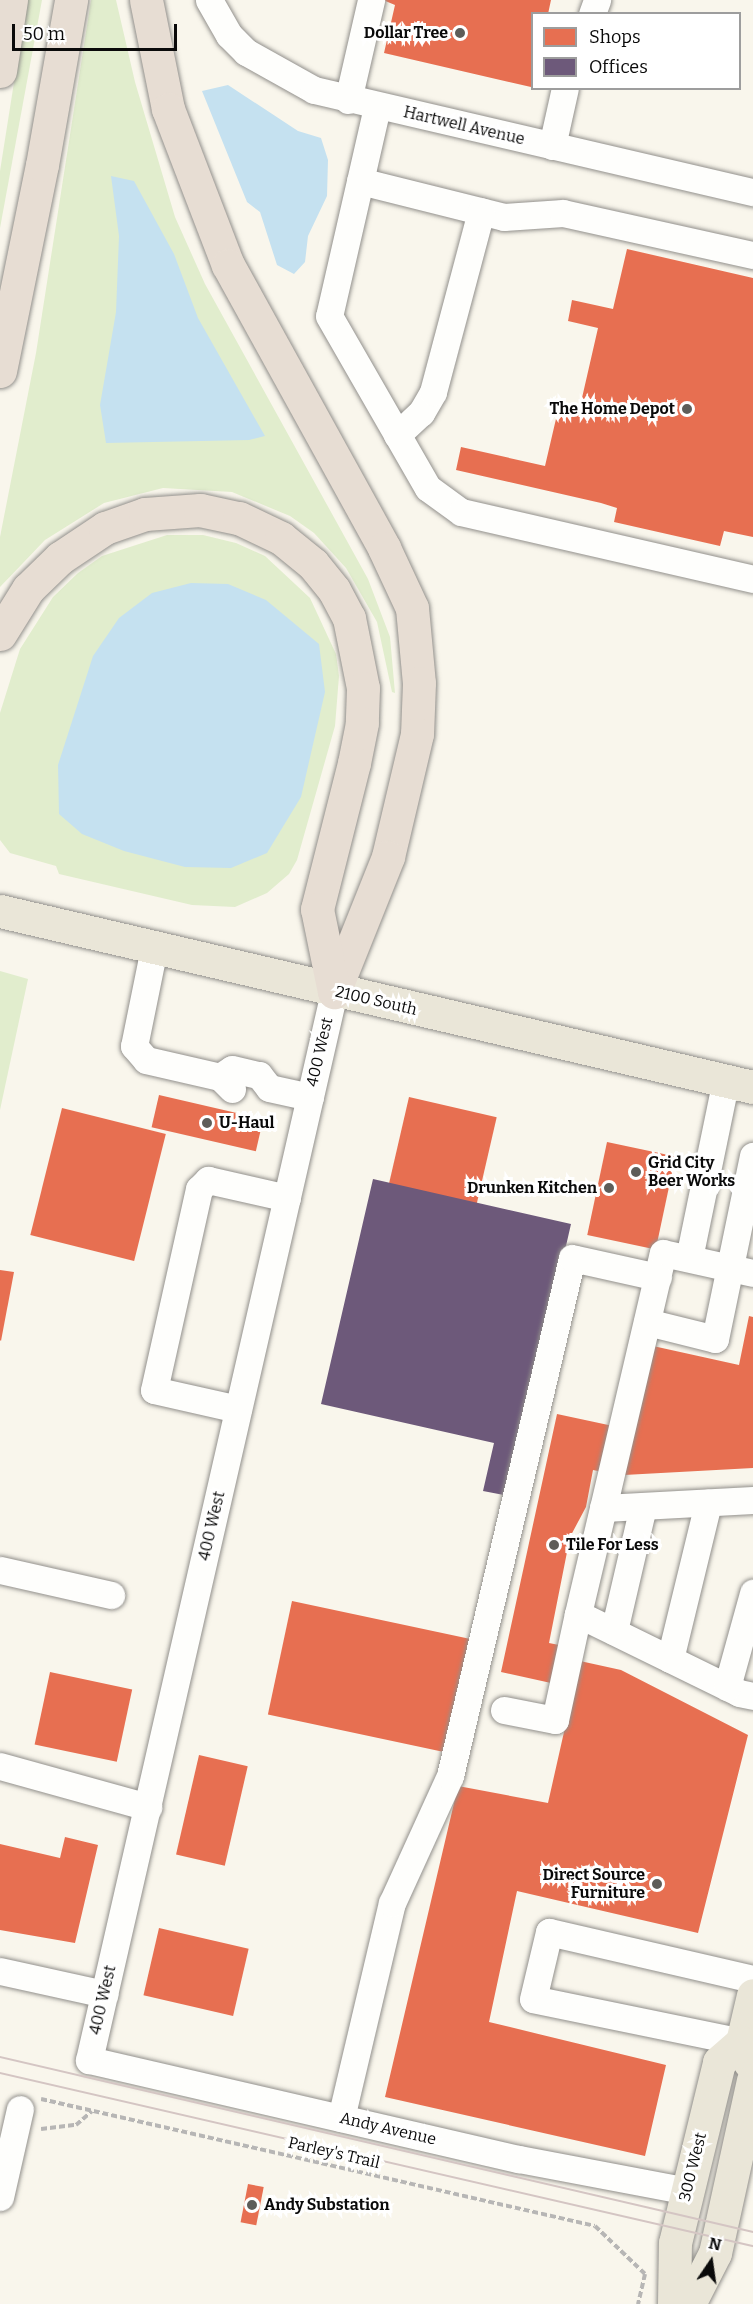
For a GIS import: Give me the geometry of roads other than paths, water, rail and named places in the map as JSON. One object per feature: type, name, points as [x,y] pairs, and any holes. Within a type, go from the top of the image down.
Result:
[{"type":"highway","points":[[0,71],[11,0]]},
{"type":"highway","points":[[0,371],[42,165],[71,0]]},
{"type":"highway","points":[[146,0],[168,109],[228,265],[384,548],[412,608],[419,683],[417,734],[388,857],[334,992]]},
{"type":"highway","points":[[0,634],[28,589],[60,558],[105,528],[145,513],[200,510],[239,518],[273,533],[313,564],[334,590],[349,618],[363,688],[356,755],[316,909],[334,992]]},
{"type":"main road","name":"2100 South","points":[[0,911],[334,992],[739,1083]]},
{"type":"main road","points":[[748,2056],[753,1995]]},
{"type":"main road","name":"300 West","points":[[674,2304],[675,2243],[718,2062],[748,2056]]},
{"type":"main road","points":[[689,2304],[715,2253],[753,2080]]},
{"type":"street","name":"Hartwell Avenue","points":[[209,0],[229,35],[246,52],[298,83],[348,100],[753,192]]},
{"type":"street","points":[[348,100],[371,0]]},
{"type":"street","points":[[552,146],[565,90]]},
{"type":"street","points":[[377,106],[329,316],[428,488],[461,512],[753,579]]},
{"type":"street","points":[[360,181],[481,211],[522,218],[563,213],[753,255]]},
{"type":"street","points":[[397,435],[421,413],[432,392],[481,211]]},
{"type":"street","points":[[154,948],[134,1046],[146,1060],[242,1087],[310,1097]]},
{"type":"street","name":"400 West","points":[[89,2060],[334,992]]},
{"type":"street","points":[[690,1258],[708,1166],[739,1083]]},
{"type":"street","points":[[647,1322],[716,1339],[741,1270],[751,1166],[708,1166]]},
{"type":"street","points":[[238,1409],[154,1390],[197,1200],[203,1182],[208,1180],[287,1198]]},
{"type":"street","points":[[504,1710],[555,1720],[663,1253],[741,1270]]},
{"type":"street","points":[[341,2118],[392,1903],[450,1776],[572,1258],[658,1277]]},
{"type":"street","points":[[603,1508],[753,1500]]},
{"type":"street","points":[[670,1659],[708,1503]]},
{"type":"street","points":[[614,1631],[643,1506]]},
{"type":"street","points":[[0,1570],[111,1595]]},
{"type":"street","points":[[727,1687],[753,1593]]},
{"type":"street","points":[[578,1614],[727,1687],[753,1696]]},
{"type":"street","points":[[0,1766],[147,1807]]},
{"type":"street","points":[[748,2056],[532,1999],[549,1932],[753,1979]]},
{"type":"street","points":[[0,1971],[105,1994]]},
{"type":"street","name":"Andy Avenue","points":[[89,2060],[519,2159],[688,2191]]},
{"type":"street","points":[[0,2197],[23,2114]]},
{"type":"water","points":[[228,85],[298,131],[321,138],[328,160],[327,196],[308,236],[305,262],[294,274],[277,265],[260,212],[247,202],[202,91]]},
{"type":"water","points":[[111,176],[134,181],[174,254],[198,318],[265,436],[249,440],[106,443],[100,405],[116,312],[119,236]]},
{"type":"water","points":[[191,583],[228,584],[266,600],[319,644],[325,692],[301,797],[267,853],[231,868],[185,867],[124,851],[82,834],[59,814],[58,765],[93,656],[119,618],[152,593]]},
{"type":"tram line","points":[[0,2057],[753,2232]]},
{"type":"tram line","points":[[0,2073],[753,2246]]},
{"type":"place","name":"Dollar Tree","points":[[460,33]]},
{"type":"place","name":"The Home Depot","points":[[687,409]]},
{"type":"place","name":"U-Haul","points":[[207,1123]]},
{"type":"place","name":"Grid City Beer Works","points":[[636,1172]]},
{"type":"place","name":"Drunken Kitchen","points":[[609,1188]]},
{"type":"place","name":"Tile For Less","points":[[554,1545]]},
{"type":"place","name":"Direct Source Furniture","points":[[657,1884]]},
{"type":"place","name":"Andy Substation","points":[[252,2205]]}]
